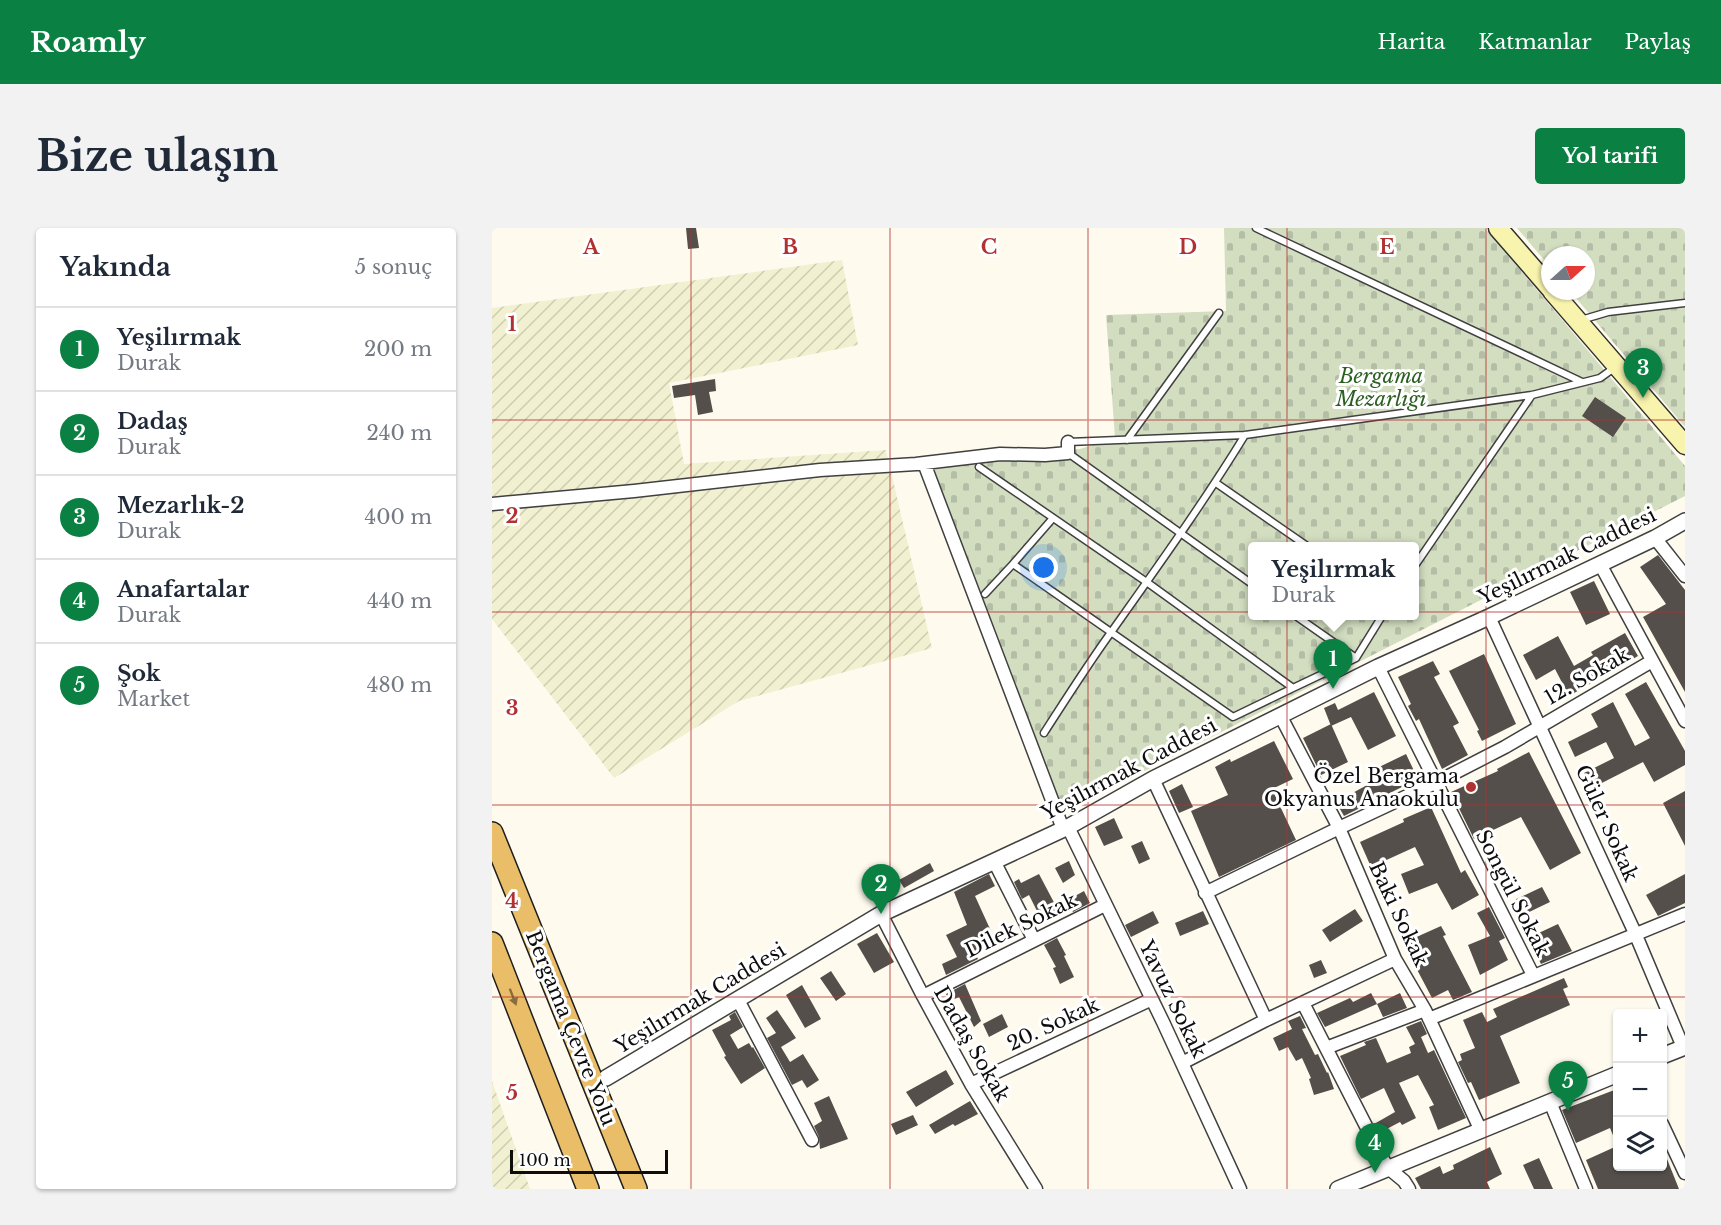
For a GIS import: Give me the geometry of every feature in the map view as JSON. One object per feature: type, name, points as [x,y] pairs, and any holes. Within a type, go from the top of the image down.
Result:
[{"type":"highway","name":"Bergama Çevre Yolu","points":[[492,833],[636,1189]]},
{"type":"highway","points":[[492,943],[588,1189]]},
{"type":"main road","points":[[1498,228],[1541,278]]},
{"type":"main road","points":[[1560,300],[1685,445]]},
{"type":"street","points":[[492,504],[820,470],[924,464],[1000,454],[1045,455],[1068,448]]},
{"type":"street","name":"Yavuz Sokak","points":[[924,464],[1065,828],[1152,999],[1240,1189]]},
{"type":"street","name":"Yeşilırmak Caddesi","points":[[606,1078],[881,914],[1065,828],[1153,779],[1378,667],[1489,617],[1655,538],[1685,521]]},
{"type":"street","points":[[1655,538],[1685,576]]},
{"type":"street","points":[[1600,564],[1685,721]]},
{"type":"street","name":"Güler Sokak","points":[[1489,617],[1635,933],[1684,1047]]},
{"type":"street","name":"12. Sokak","points":[[1205,893],[1435,783],[1530,733],[1652,660]]},
{"type":"street","name":"Songül Sokak","points":[[1378,667],[1533,975]]},
{"type":"street","name":"Baki Sokak","points":[[1280,715],[1339,828],[1395,959],[1427,1015],[1481,1131]]},
{"type":"street","points":[[1153,779],[1266,1020]]},
{"type":"street","points":[[994,861],[1034,940]]},
{"type":"street","name":"Dilek Sokak","points":[[922,996],[1105,905]]},
{"type":"street","name":"Dadaş Sokak","points":[[881,914],[922,996],[971,1084],[1036,1189]]},
{"type":"street","points":[[1326,1048],[1427,1015],[1685,914]]},
{"type":"street","points":[[1182,1063],[1395,959]]},
{"type":"street","name":"20. Sokak","points":[[971,1084],[1152,999]]},
{"type":"street","points":[[738,1000],[812,1140]]},
{"type":"street","points":[[1303,1003],[1387,1167],[1404,1181],[1408,1189]]},
{"type":"street","points":[[1667,1054],[1684,1047]]},
{"type":"street","points":[[1338,1189],[1613,1076]]},
{"type":"street","points":[[1550,1102],[1583,1188]]},
{"type":"street","points":[[1667,1135],[1685,1173]]},
{"type":"lane","points":[[1256,228],[1583,383]]},
{"type":"lane","points":[[1578,321],[1608,312],[1685,303]]},
{"type":"lane","points":[[1127,440],[1219,313]]},
{"type":"lane","points":[[1068,448],[1127,440],[1245,435],[1532,395],[1600,378],[1617,366]]},
{"type":"lane","points":[[1419,560],[1532,395]]},
{"type":"lane","points":[[1044,733],[1111,632],[1148,583],[1216,483],[1245,435]]},
{"type":"lane","points":[[1068,448],[1180,534],[1248,581]]},
{"type":"lane","points":[[979,467],[1148,583],[1293,688]]},
{"type":"lane","points":[[1216,483],[1301,542]]},
{"type":"lane","points":[[985,594],[1053,518]]},
{"type":"lane","points":[[1013,564],[1233,717],[1356,658],[1379,620]]},
{"type":"lane","points":[[1303,620],[1356,658]]},
{"type":"green space","name":"Bergama Mezarlığı","points":[[1224,228],[1485,228],[1541,295],[1541,300],[1546,300],[1685,466],[1685,496],[1064,812],[930,467],[1080,449],[1115,438],[1106,315],[1226,311]]},
{"type":"green space","points":[[1517,228],[1685,228],[1685,427],[1578,300],[1595,300],[1595,246],[1541,246],[1541,256]]},
{"type":"green space","points":[[842,260],[858,345],[669,383],[684,464],[886,450],[932,648],[739,701],[614,778],[492,619],[492,308]]},
{"type":"green space","points":[[492,1081],[530,1189],[492,1189]]},
{"type":"building","points":[[686,228],[696,228],[699,248],[688,249]]},
{"type":"building","points":[[715,379],[716,391],[709,392],[713,412],[698,415],[695,395],[674,398],[672,386]]},
{"type":"building","points":[[1595,397],[1626,418],[1613,437],[1582,416]]},
{"type":"building","points":[[1658,555],[1685,590],[1685,692],[1643,617],[1666,604],[1640,567]]},
{"type":"building","points":[[1594,581],[1610,614],[1586,625],[1570,592]]},
{"type":"building","points":[[1625,633],[1638,656],[1569,696],[1555,669],[1536,680],[1523,655],[1558,636],[1574,666],[1593,655],[1591,652]]},
{"type":"building","points":[[1484,654],[1516,724],[1482,741],[1477,731],[1479,730],[1449,671]]},
{"type":"building","points":[[1433,661],[1440,674],[1434,677],[1459,723],[1453,726],[1468,755],[1442,769],[1419,719],[1416,721],[1408,706],[1411,704],[1398,677]]},
{"type":"building","points":[[1646,682],[1685,751],[1685,765],[1654,782],[1643,762],[1592,788],[1584,773],[1614,758],[1606,742],[1575,757],[1568,742],[1598,727],[1591,714],[1613,702],[1635,746],[1650,738],[1625,694]]},
{"type":"building","points":[[1374,692],[1396,736],[1368,750],[1351,717],[1331,726],[1324,708],[1335,703],[1338,710]]},
{"type":"building","points":[[1331,724],[1348,762],[1321,775],[1303,738]]},
{"type":"building","points":[[1274,741],[1293,779],[1272,789],[1296,840],[1219,877],[1191,811],[1228,795],[1215,767],[1230,759],[1231,762]]},
{"type":"building","points":[[1529,752],[1581,853],[1550,870],[1521,817],[1474,839],[1451,792],[1498,771],[1497,769]]},
{"type":"building","points":[[1406,754],[1418,779],[1344,816],[1336,802],[1380,778],[1375,769]]},
{"type":"building","points":[[1182,784],[1193,807],[1179,813],[1169,791]]},
{"type":"building","points":[[1685,791],[1685,846],[1663,803]]},
{"type":"building","points":[[1431,807],[1461,873],[1465,870],[1479,895],[1452,910],[1437,883],[1409,894],[1401,874],[1424,865],[1415,847],[1371,867],[1360,842]]},
{"type":"building","points":[[1114,818],[1123,838],[1104,846],[1095,827]]},
{"type":"building","points":[[1142,841],[1150,859],[1139,864],[1131,846]]},
{"type":"building","points":[[1069,861],[1075,875],[1063,883],[1055,868]]},
{"type":"building","points":[[930,863],[934,871],[904,888],[899,880]]},
{"type":"building","points":[[989,874],[995,886],[975,896],[996,942],[975,952],[978,959],[946,975],[942,964],[957,957],[946,935],[967,925],[954,892]]},
{"type":"building","points":[[1039,874],[1058,910],[1040,917],[1029,895],[1022,899],[1014,882],[1019,879],[1021,883]]},
{"type":"building","points":[[1685,874],[1685,903],[1658,916],[1646,895]]},
{"type":"building","points":[[1542,887],[1550,902],[1517,918],[1510,902]]},
{"type":"building","points":[[1084,891],[1090,903],[1073,912],[1066,901]]},
{"type":"building","points":[[1489,907],[1505,938],[1499,941],[1508,960],[1480,975],[1468,945],[1490,936],[1477,913]]},
{"type":"building","points":[[1355,909],[1363,921],[1330,942],[1322,930]]},
{"type":"building","points":[[1153,911],[1159,923],[1131,937],[1125,925]]},
{"type":"building","points":[[1203,911],[1209,924],[1180,936],[1175,923]]},
{"type":"building","points":[[1558,924],[1572,951],[1541,964],[1528,938]]},
{"type":"building","points":[[1441,926],[1446,935],[1443,936],[1472,992],[1453,1000],[1448,990],[1432,998],[1403,943]]},
{"type":"building","points":[[877,933],[894,962],[874,973],[857,944]]},
{"type":"building","points":[[1057,938],[1074,977],[1060,984],[1053,968],[1056,967],[1044,945]]},
{"type":"building","points":[[1321,960],[1327,973],[1314,978],[1309,965]]},
{"type":"building","points":[[831,971],[846,994],[836,1001],[820,978]]},
{"type":"building","points":[[1564,978],[1568,987],[1563,989],[1570,1005],[1500,1036],[1520,1083],[1479,1100],[1458,1062],[1462,1060],[1460,1054],[1475,1048],[1463,1020],[1482,1012],[1487,1022],[1497,1017],[1493,1009]]},
{"type":"building","points":[[965,984],[981,1021],[974,1027],[959,997],[950,1001],[946,994]]},
{"type":"building","points":[[802,985],[821,1019],[805,1028],[786,995]]},
{"type":"building","points":[[1371,993],[1377,1004],[1325,1027],[1317,1013],[1350,998],[1353,1002]]},
{"type":"building","points":[[1400,993],[1407,1008],[1383,1017],[1377,1004]]},
{"type":"building","points":[[777,1010],[796,1038],[781,1047],[790,1062],[803,1054],[819,1080],[807,1088],[802,1080],[792,1085],[767,1038],[776,1033],[766,1018]]},
{"type":"building","points":[[735,1012],[743,1027],[730,1035],[738,1049],[749,1043],[765,1068],[741,1084],[724,1057],[726,1056],[712,1030],[731,1020],[729,1016]]},
{"type":"building","points":[[1002,1014],[1008,1027],[989,1037],[983,1024]]},
{"type":"building","points":[[1300,1016],[1306,1028],[1302,1029],[1315,1055],[1318,1054],[1328,1072],[1334,1089],[1314,1095],[1309,1079],[1311,1078],[1302,1058],[1296,1061],[1288,1047],[1279,1051],[1273,1038],[1292,1029],[1288,1021]]},
{"type":"building","points":[[1421,1021],[1427,1034],[1421,1037],[1428,1053],[1434,1050],[1466,1118],[1438,1130],[1429,1107],[1434,1105],[1418,1075],[1399,1083],[1416,1118],[1402,1125],[1400,1122],[1379,1133],[1374,1124],[1395,1112],[1384,1088],[1361,1099],[1340,1056],[1376,1038],[1387,1063],[1411,1053],[1409,1047],[1415,1044],[1406,1027]]},
{"type":"building","points":[[946,1070],[954,1084],[916,1107],[906,1092]]},
{"type":"building","points":[[1613,1091],[1613,1135],[1610,1128],[1576,1143],[1562,1110]]},
{"type":"building","points":[[829,1096],[848,1139],[820,1149],[819,1137],[814,1126],[822,1121],[814,1103]]},
{"type":"building","points":[[970,1101],[978,1114],[935,1134],[929,1125]]},
{"type":"building","points":[[913,1115],[918,1125],[896,1135],[891,1124]]},
{"type":"building","points":[[1490,1147],[1502,1174],[1487,1182],[1490,1189],[1421,1189],[1415,1178],[1440,1166],[1443,1174],[1454,1169],[1453,1165]]},
{"type":"building","points":[[1613,1148],[1613,1171],[1667,1171],[1667,1159],[1679,1189],[1598,1189],[1586,1160]]},
{"type":"building","points":[[1539,1158],[1553,1189],[1534,1189],[1523,1165]]},
{"type":"place","name":"Mezarlık-2","points":[[1643,398]]},
{"type":"place","name":"Yeşilırmak","points":[[1333,689]]},
{"type":"place","name":"Özel Bergama Okyanus Anaokulu","points":[[1471,787]]},
{"type":"place","name":"Dadaş","points":[[881,914]]},
{"type":"place","name":"Şok","points":[[1568,1111]]},
{"type":"place","name":"Anafartalar","points":[[1375,1173]]}]
